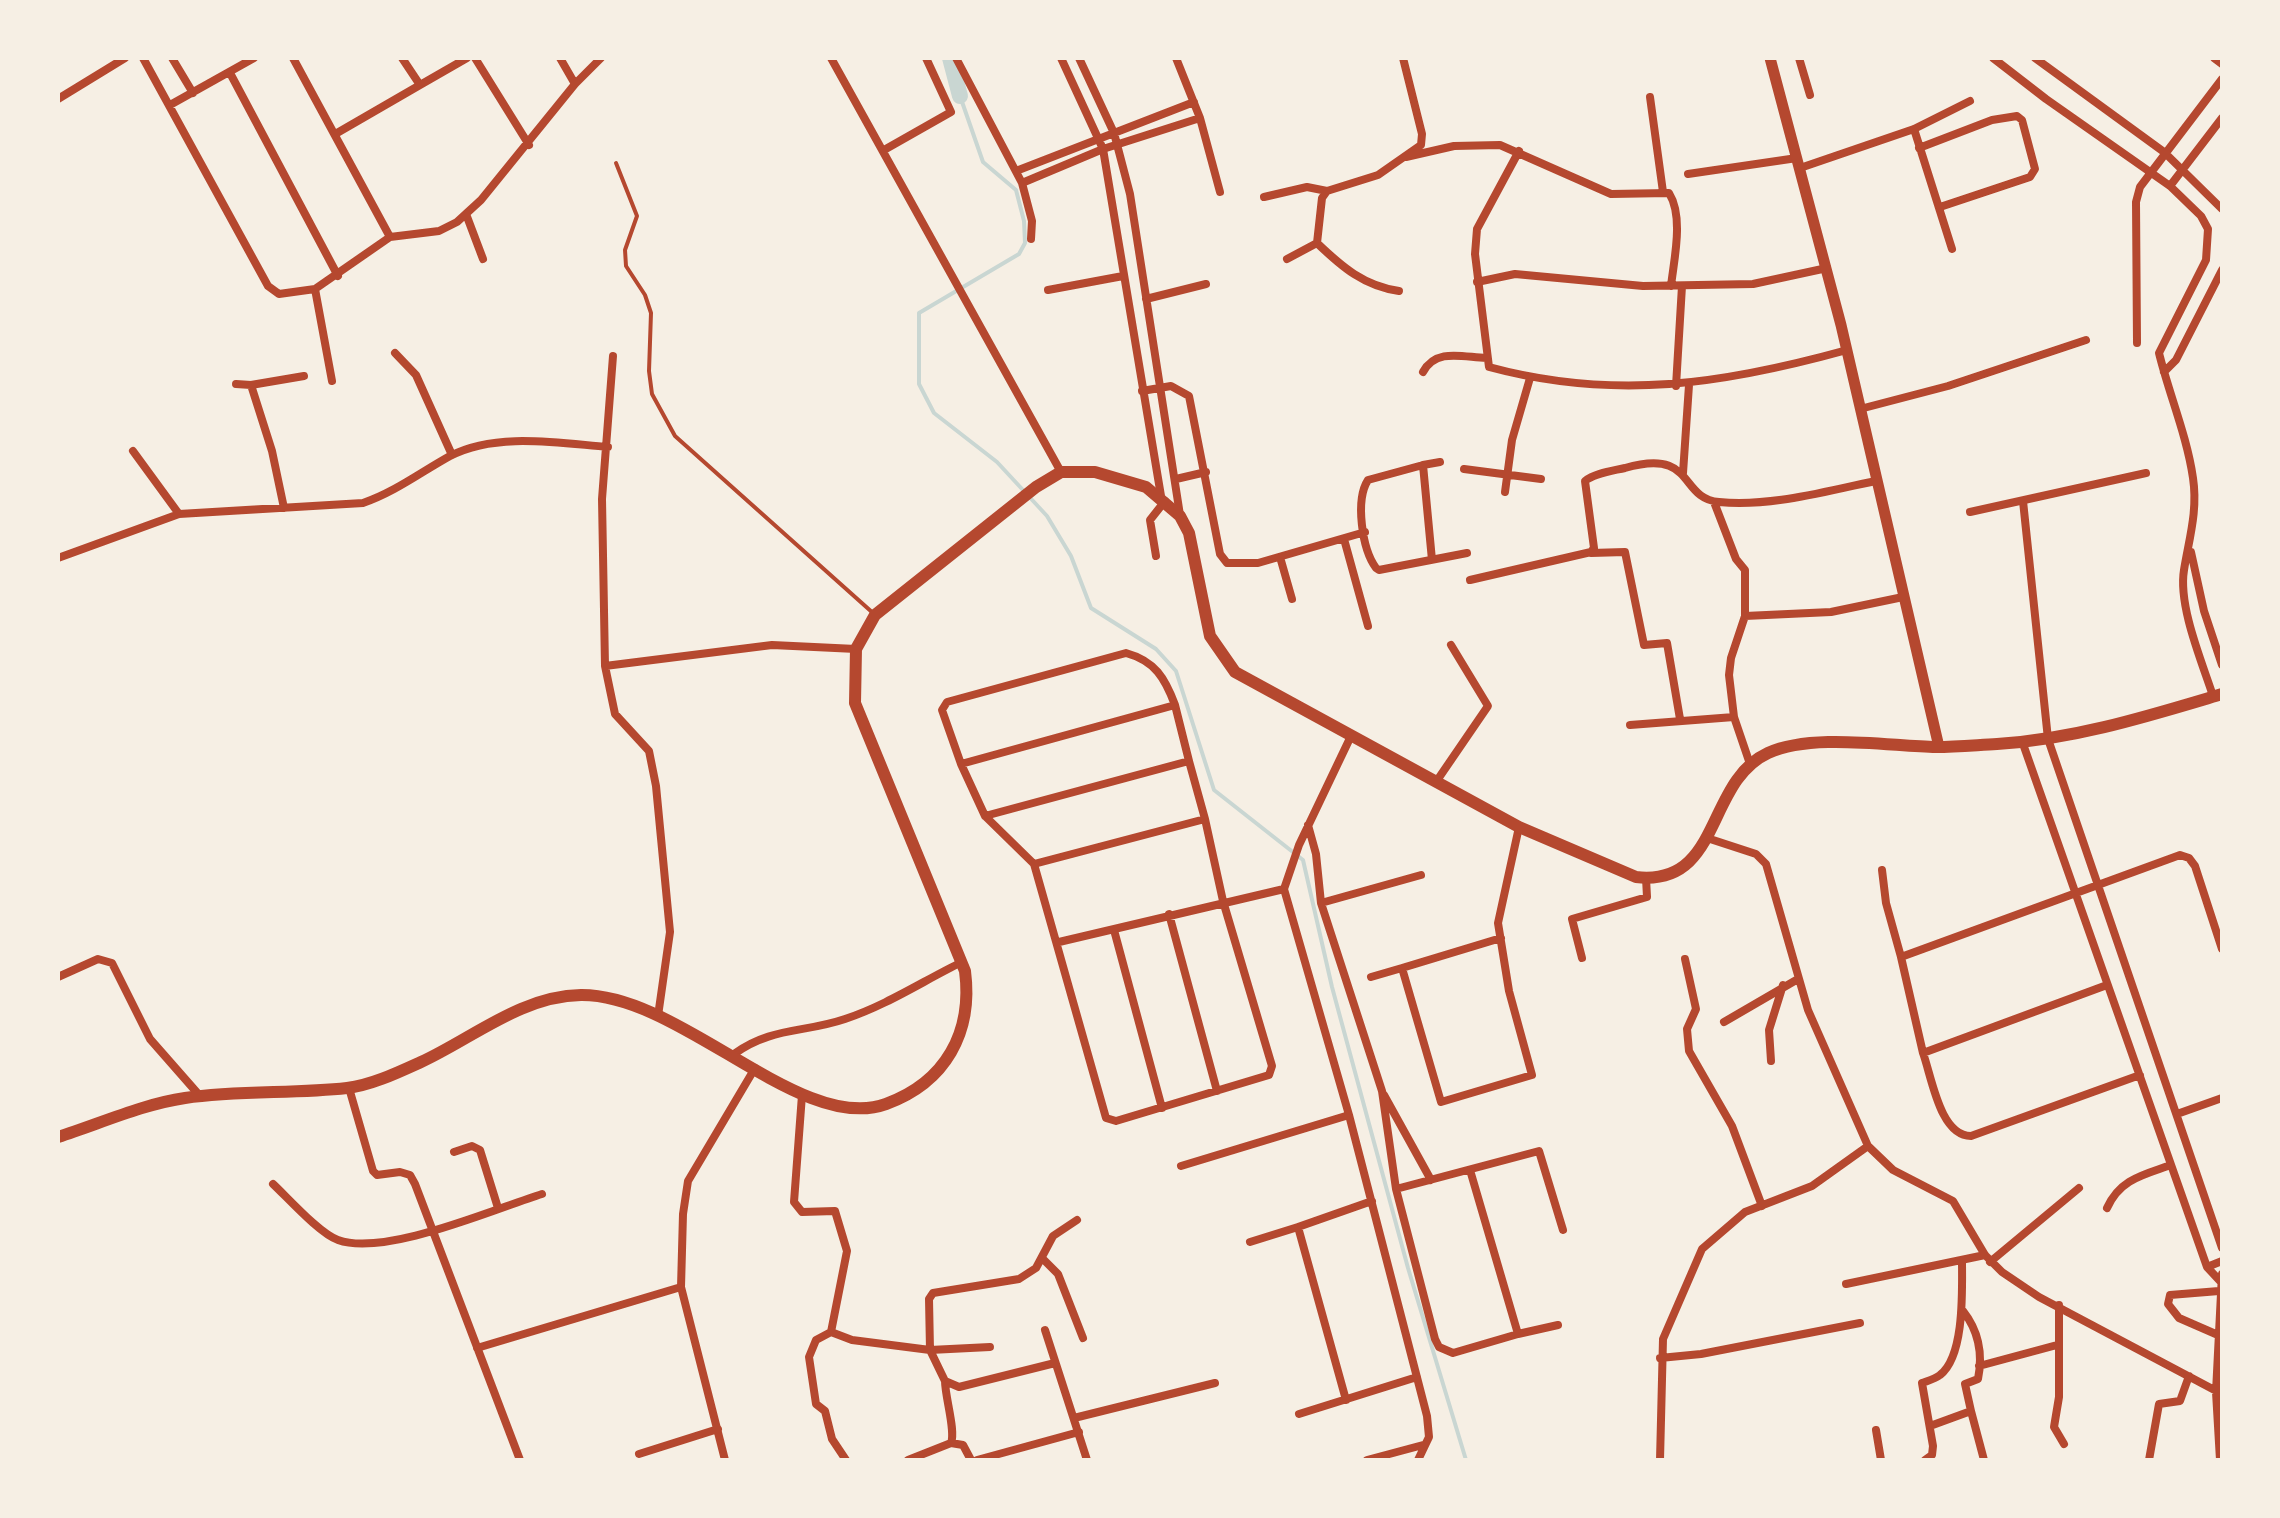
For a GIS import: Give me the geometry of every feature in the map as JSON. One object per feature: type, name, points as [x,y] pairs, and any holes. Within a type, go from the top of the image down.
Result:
[{"type":"main road","points":[[58,1137],[181,1098],[349,1088],[422,1062],[490,1023],[552,999],[580,995],[612,998],[658,1016],[734,1054],[802,1095],[840,1108],[885,1104],[926,1081],[946,1063],[964,1029],[967,989],[962,962],[855,703],[856,649],[875,615],[1002,512],[1061,472],[1079,470],[1106,474],[1146,487],[1180,516],[1189,533],[1210,636],[1217,651],[1235,672],[1519,827],[1646,878],[1680,870],[1695,858],[1733,785],[1750,764],[1785,747],[1817,744],[1939,747],[2048,739],[2108,727],[2217,695]]},
{"type":"street","points":[[58,99],[125,58]]},
{"type":"street","points":[[143,58],[268,286],[279,294],[315,289],[338,276],[390,237],[439,231],[466,214],[529,145],[575,84],[601,58]]},
{"type":"street","points":[[172,58],[193,93]]},
{"type":"street","points":[[170,105],[254,58]]},
{"type":"street","points":[[293,58],[337,133],[390,237]]},
{"type":"street","points":[[402,58],[420,85]]},
{"type":"street","points":[[337,133],[467,58]]},
{"type":"street","points":[[475,58],[529,145]]},
{"type":"street","points":[[560,58],[575,84]]},
{"type":"street","points":[[831,58],[1061,472]]},
{"type":"street","points":[[884,150],[951,112],[926,58]]},
{"type":"street","points":[[956,58],[1022,183],[1032,221],[1031,239]]},
{"type":"street","points":[[1061,58],[1103,149],[1142,391],[1163,499],[1150,520],[1156,556]]},
{"type":"street","points":[[1079,58],[1118,145],[1180,516]]},
{"type":"street","points":[[1176,58],[1200,118],[1220,192]]},
{"type":"street","points":[[1264,197],[1307,187],[1327,191],[1378,175],[1406,157],[1423,139],[1403,58]]},
{"type":"street","points":[[1770,58],[1827,268],[1939,747]]},
{"type":"street","points":[[1799,58],[1810,95]]},
{"type":"street","points":[[1993,58],[2170,186],[2201,216],[2208,229],[2206,260],[2159,353],[2193,476],[2195,500],[2191,551],[2184,571],[2188,615],[2217,695]]},
{"type":"street","points":[[2035,58],[2164,152],[2222,209]]},
{"type":"street","points":[[2214,58],[2222,64]]},
{"type":"street","points":[[230,73],[338,276]]},
{"type":"street","points":[[2137,343],[2136,202],[2150,171],[2222,79]]},
{"type":"street","points":[[1650,97],[1663,192]]},
{"type":"street","points":[[1688,174],[1798,163],[1914,129],[1970,101]]},
{"type":"street","points":[[1016,171],[1194,102]]},
{"type":"street","points":[[1919,148],[1992,120],[2017,116],[2022,120],[2035,169],[2030,177],[1940,207]]},
{"type":"street","points":[[1022,183],[1103,149],[1200,118]]},
{"type":"street","points":[[2170,186],[2222,118]]},
{"type":"street","points":[[1914,129],[1952,249]]},
{"type":"street","points":[[1406,157],[1487,144],[1519,151],[1611,194],[1669,193],[1675,208],[1671,286]]},
{"type":"street","points":[[1488,362],[1477,282],[1477,229],[1519,151]]},
{"type":"street","points":[[1317,243],[1322,198],[1327,191]]},
{"type":"street","points":[[466,214],[483,259]]},
{"type":"street","points":[[1287,259],[1317,243]]},
{"type":"street","points":[[1317,243],[1349,273],[1379,288],[1399,291]]},
{"type":"street","points":[[2164,372],[2176,360],[2222,268],[2206,260]]},
{"type":"street","points":[[1477,282],[1515,274],[1671,286],[1753,284],[1827,268]]},
{"type":"street","points":[[1048,290],[1123,276]]},
{"type":"street","points":[[1146,299],[1206,284]]},
{"type":"street","points":[[1676,386],[1682,286]]},
{"type":"street","points":[[315,289],[332,381]]},
{"type":"street","points":[[1860,409],[1948,386],[2086,340]]},
{"type":"street","points":[[1423,372],[1429,361],[1439,356],[1488,362],[1530,378],[1641,387],[1676,386],[1770,371],[1847,350]]},
{"type":"street","points":[[395,353],[416,375],[452,455]]},
{"type":"street","points":[[2159,353],[2176,360]]},
{"type":"street","points":[[613,356],[602,499],[605,666],[615,714],[649,751],[656,786],[670,932],[658,1016]]},
{"type":"street","points":[[236,384],[251,385],[304,376]]},
{"type":"street","points":[[1505,492],[1506,476],[1530,378]]},
{"type":"street","points":[[251,385],[272,451],[284,508]]},
{"type":"street","points":[[1683,473],[1689,385]]},
{"type":"street","points":[[1142,391],[1160,387],[1178,388],[1189,396],[1220,554],[1227,563],[1258,563],[1365,532]]},
{"type":"street","points":[[58,558],[179,514],[363,503],[382,496],[452,455],[497,443],[608,447]]},
{"type":"street","points":[[133,451],[179,514]]},
{"type":"street","points":[[1440,462],[1368,480],[1361,490],[1360,502],[1373,566],[1379,570],[1467,553]]},
{"type":"street","points":[[1590,553],[1594,548],[1584,485],[1588,478],[1645,462],[1663,462],[1683,473],[1705,498],[1714,502],[1770,502],[1876,481]]},
{"type":"street","points":[[1423,465],[1432,560]]},
{"type":"street","points":[[1464,469],[1541,479]]},
{"type":"street","points":[[1176,479],[1206,472]]},
{"type":"street","points":[[1970,512],[2146,473]]},
{"type":"street","points":[[2023,501],[2048,739],[2221,1244],[2200,1249]]},
{"type":"street","points":[[1714,502],[1736,559],[1745,570],[1745,616],[1731,658],[1734,717],[1750,764]]},
{"type":"street","points":[[1344,539],[1368,626]]},
{"type":"street","points":[[2191,551],[2204,611],[2222,665]]},
{"type":"street","points":[[1470,580],[1590,553],[1625,552],[1644,645],[1667,643],[1680,719]]},
{"type":"street","points":[[1280,557],[1292,599]]},
{"type":"street","points":[[1745,616],[1831,612],[1903,597]]},
{"type":"street","points":[[605,666],[772,645],[856,649]]},
{"type":"street","points":[[1436,782],[1488,706],[1451,645]]},
{"type":"street","points":[[1126,653],[1143,658],[1165,677],[1189,761],[1223,901],[1272,1066],[1269,1075],[1258,1081],[1116,1121],[1106,1118],[1059,942],[1034,864],[985,816],[961,764],[942,710],[944,703],[1126,653]]},
{"type":"street","points":[[961,764],[1175,705]]},
{"type":"street","points":[[1630,725],[1734,717]]},
{"type":"street","points":[[1351,736],[1299,845],[1284,885],[1349,1115],[1427,1416],[1429,1437],[1418,1460]]},
{"type":"street","points":[[2022,741],[2200,1249],[2207,1267],[2220,1282],[2220,1460]]},
{"type":"street","points":[[985,816],[1189,761]]},
{"type":"street","points":[[1034,864],[1205,819]]},
{"type":"street","points":[[1308,825],[1316,854],[1321,903],[1382,1091],[1396,1189],[1439,1347],[1453,1353],[1558,1325]]},
{"type":"street","points":[[1402,968],[1438,1097],[1445,1103],[1532,1075],[1509,991],[1501,938],[1501,896],[1519,827]]},
{"type":"street","points":[[1707,838],[1756,854],[1766,864],[1798,979],[1832,1068],[1868,1146],[1893,1170],[1953,1201],[1988,1258],[2039,1297],[2219,1393]]},
{"type":"street","points":[[1901,957],[2180,855],[2189,858],[2222,949]]},
{"type":"street","points":[[1882,870],[1886,903],[1923,1053],[1949,1126],[1962,1136],[1971,1136],[2140,1075]]},
{"type":"street","points":[[1321,903],[1421,875]]},
{"type":"street","points":[[1582,958],[1572,919],[1647,897],[1646,878]]},
{"type":"street","points":[[1059,942],[1284,885]]},
{"type":"street","points":[[1169,914],[1217,1091]]},
{"type":"street","points":[[1114,930],[1162,1108]]},
{"type":"street","points":[[1371,977],[1501,938]]},
{"type":"street","points":[[58,977],[98,959],[112,963],[150,1039],[200,1096]]},
{"type":"street","points":[[1685,959],[1696,1009],[1687,1029],[1689,1051],[1739,1140],[1762,1206]]},
{"type":"street","points":[[734,1054],[762,1036],[823,1025],[872,1009],[962,962]]},
{"type":"street","points":[[1724,1022],[1798,979]]},
{"type":"street","points":[[1771,1061],[1769,1030],[1783,985]]},
{"type":"street","points":[[1923,1053],[2107,985]]},
{"type":"street","points":[[725,1460],[681,1287],[680,1252],[688,1181],[755,1068]]},
{"type":"street","points":[[349,1088],[373,1171],[377,1175],[400,1172],[410,1175],[415,1184],[520,1460]]},
{"type":"street","points":[[1382,1091],[1431,1180]]},
{"type":"street","points":[[802,1095],[794,1202],[802,1212],[827,1208],[835,1211],[846,1243],[845,1269],[831,1332]]},
{"type":"street","points":[[2177,1114],[2222,1098]]},
{"type":"street","points":[[1181,1166],[1349,1115]]},
{"type":"street","points":[[454,1152],[472,1146],[480,1150],[498,1208]]},
{"type":"street","points":[[1660,1460],[1660,1358],[1663,1339],[1702,1249],[1745,1212],[1812,1186],[1868,1146]]},
{"type":"street","points":[[1396,1189],[1539,1151],[1563,1230]]},
{"type":"street","points":[[2107,1208],[2114,1192],[2123,1183],[2171,1165]]},
{"type":"street","points":[[1470,1170],[1518,1334]]},
{"type":"street","points":[[273,1184],[336,1240],[375,1245],[433,1230],[542,1194]]},
{"type":"street","points":[[1846,1284],[1962,1260],[1988,1258],[2079,1188]]},
{"type":"street","points":[[1250,1242],[1372,1201]]},
{"type":"street","points":[[1055,1363],[967,1385],[950,1385],[930,1350],[929,1299],[933,1293],[1019,1279],[1043,1259],[1046,1243],[1077,1220]]},
{"type":"street","points":[[1298,1227],[1346,1400]]},
{"type":"street","points":[[1043,1259],[1058,1274],[1083,1338]]},
{"type":"street","points":[[1925,1460],[1932,1455],[1922,1383],[1939,1376],[1947,1367],[1962,1310],[1962,1260]]},
{"type":"street","points":[[2207,1267],[2222,1261]]},
{"type":"street","points":[[2218,1335],[2179,1318],[2168,1304],[2170,1295],[2220,1282]]},
{"type":"street","points":[[477,1348],[681,1287]]},
{"type":"street","points":[[2059,1305],[2059,1397],[2054,1427],[2064,1444]]},
{"type":"street","points":[[1962,1310],[1976,1328],[1978,1379],[1965,1384],[1984,1460]]},
{"type":"street","points":[[1660,1358],[1701,1354],[1860,1323]]},
{"type":"street","points":[[1045,1330],[1087,1460]]},
{"type":"street","points":[[846,1460],[832,1439],[825,1411],[816,1404],[809,1357],[816,1340],[831,1332],[852,1340],[930,1350],[990,1347]]},
{"type":"street","points":[[1979,1366],[2057,1345]]},
{"type":"street","points":[[2149,1460],[2159,1404],[2180,1401],[2189,1376]]},
{"type":"street","points":[[1299,1414],[1417,1377]]},
{"type":"street","points":[[945,1381],[945,1402],[954,1436],[951,1443]]},
{"type":"street","points":[[1074,1418],[1215,1383]]},
{"type":"street","points":[[1930,1426],[1971,1411]]},
{"type":"street","points":[[639,1454],[718,1429]]},
{"type":"street","points":[[1876,1430],[1881,1460]]},
{"type":"street","points":[[908,1460],[951,1443],[963,1445],[974,1460],[1079,1432]]},
{"type":"street","points":[[1367,1460],[1423,1445]]},
{"type":"lane","points":[[616,163],[637,216],[625,250],[626,266],[645,295],[651,313],[649,371],[652,394],[660,412],[675,436],[875,615]]},
{"type":"waterway","points":[[950,58],[960,96]]},
{"type":"waterway","points":[[960,96],[983,162],[1016,190],[1024,221],[1025,243],[1019,254],[919,313],[919,384],[934,413],[997,462],[1047,516],[1071,556],[1091,608],[1156,649],[1176,671],[1214,790],[1303,860],[1332,987],[1408,1268],[1466,1460]]}]
